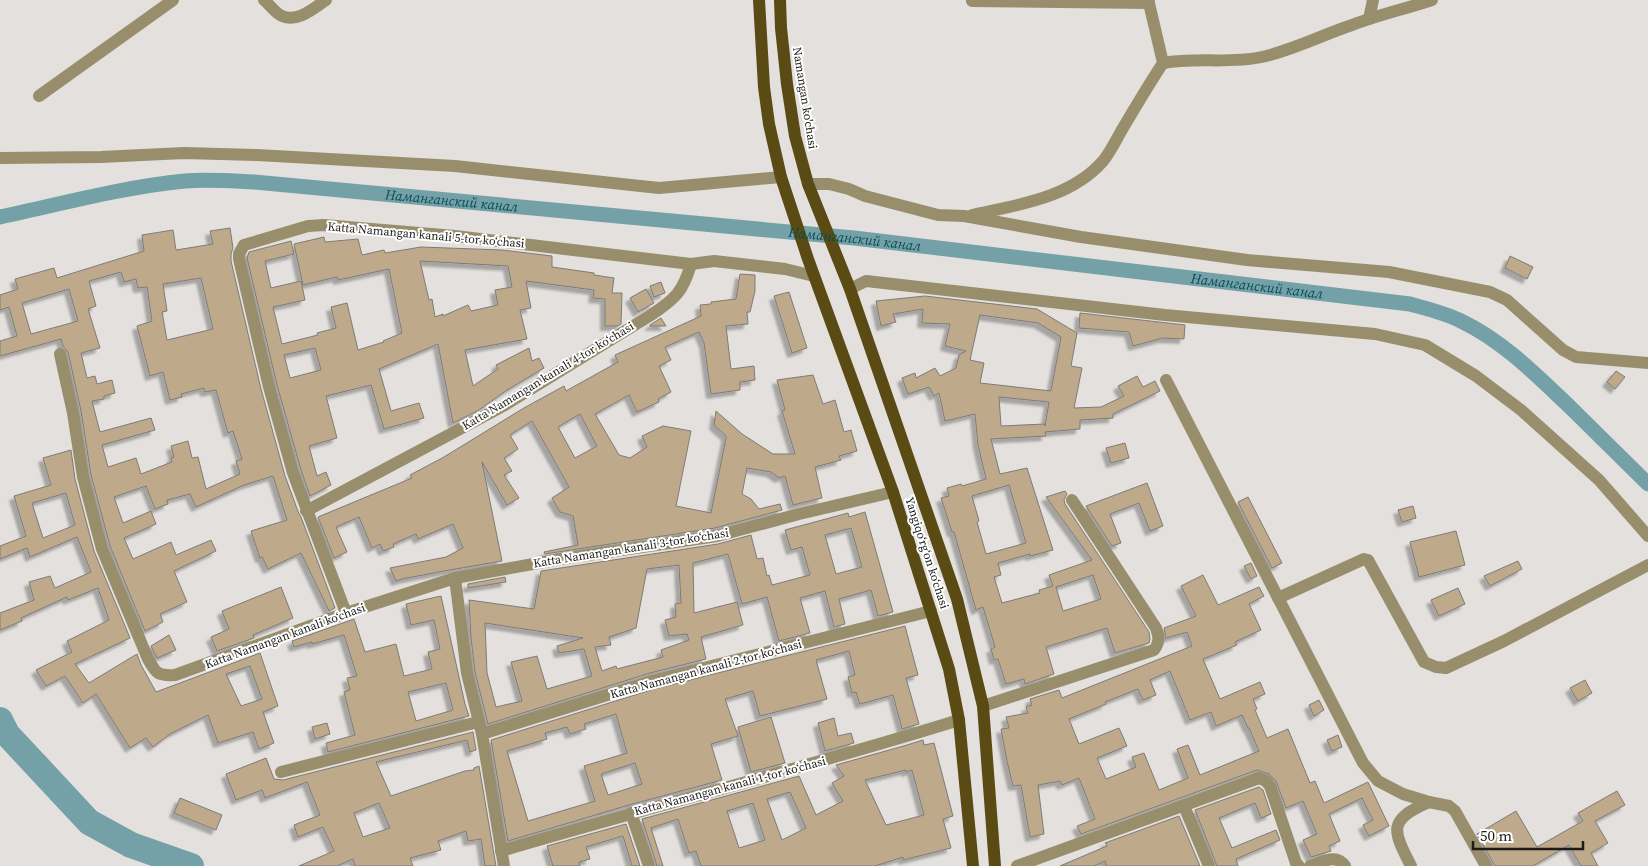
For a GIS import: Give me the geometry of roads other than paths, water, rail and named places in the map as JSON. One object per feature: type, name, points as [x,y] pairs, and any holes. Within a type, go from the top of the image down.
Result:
[{"type":"main road","points":[[759,0],[764,87],[769,124],[781,177]]},
{"type":"main road","name":"Namangan ko'chasi","points":[[780,0],[787,84],[796,136],[812,198],[837,259]]},
{"type":"main road","name":"Yangiqoʻrgʻon koʻchasi","points":[[781,177],[814,276],[894,492],[949,669],[959,720],[974,866]]},
{"type":"main road","name":"Yangiqoʻrgʻon koʻchasi","points":[[837,259],[850,289],[957,599],[983,706],[996,866]]},
{"type":"street","points":[[39,96],[173,0]]},
{"type":"street","points":[[264,0],[283,16],[293,18],[305,14],[326,0]]},
{"type":"street","points":[[1369,19],[1373,0]]},
{"type":"street","points":[[964,216],[1006,208],[1063,192],[1086,176],[1104,160],[1146,88],[1163,63],[1178,60],[1207,62],[1262,57],[1369,19],[1432,0]]},
{"type":"street","points":[[972,1],[1148,1],[1163,63]]},
{"type":"street","points":[[0,158],[101,157],[184,153],[257,154],[455,166],[659,188],[781,177]]},
{"type":"street","points":[[808,184],[829,184],[904,207],[938,214],[964,216],[1081,237],[1247,260],[1389,272],[1490,292],[1507,300],[1563,350],[1576,357],[1648,363]]},
{"type":"street","name":"Katta Namangan kanali 5-tor koʻchasi","points":[[346,613],[306,511],[268,387],[238,259],[238,254],[244,245],[308,226],[324,225],[455,236],[691,264],[714,261],[785,270],[814,276]]},
{"type":"street","name":"Katta Namangan kanali 4-tor koʻchasi","points":[[306,511],[505,405],[651,315],[669,303],[682,288],[691,264]]},
{"type":"street","points":[[850,289],[866,280],[1165,315],[1375,334],[1425,345],[1476,376],[1521,410],[1599,480],[1648,536]]},
{"type":"street","name":"Katta Namangan kanali koʻchasi","points":[[60,354],[84,477],[102,549],[148,659],[156,672],[162,676],[175,675],[346,613],[455,578]]},
{"type":"street","points":[[1166,380],[1363,763],[1378,781],[1404,794],[1449,806],[1455,811],[1486,866]]},
{"type":"street","name":"Katta Namangan kanali 3-tor koʻchasi","points":[[455,578],[561,559],[718,536],[799,514],[894,492]]},
{"type":"street","points":[[983,706],[1154,650],[1158,645],[1159,636],[1156,628],[1072,500]]},
{"type":"street","points":[[1278,598],[1364,559],[1368,560],[1424,662],[1436,667],[1446,668],[1504,641],[1648,565]]},
{"type":"street","points":[[455,578],[467,673],[480,728],[504,866]]},
{"type":"street","name":"Katta Namangan kanali 2-tor koʻchasi","points":[[281,772],[480,728],[652,681],[931,611]]},
{"type":"street","name":"Katta Namangan kanali 1-tor koʻchasi","points":[[502,851],[631,813],[882,744],[959,720]]},
{"type":"street","points":[[1017,866],[1259,778],[1270,786],[1296,863],[1299,866]]},
{"type":"street","points":[[1411,866],[1396,835],[1399,821],[1408,811],[1429,802]]},
{"type":"street","points":[[1184,806],[1210,866]]},
{"type":"street","points":[[631,813],[649,866]]},
{"type":"street","points":[[1310,866],[1336,859],[1340,860],[1345,866]]},
{"type":"waterway","name":"Наманганский канал","points":[[0,217],[115,192],[162,184],[202,180],[254,182],[854,238],[1410,304],[1443,313],[1491,338],[1569,406],[1648,484]]},
{"type":"waterway","points":[[0,720],[7,734],[89,822],[131,845],[191,866]]}]
